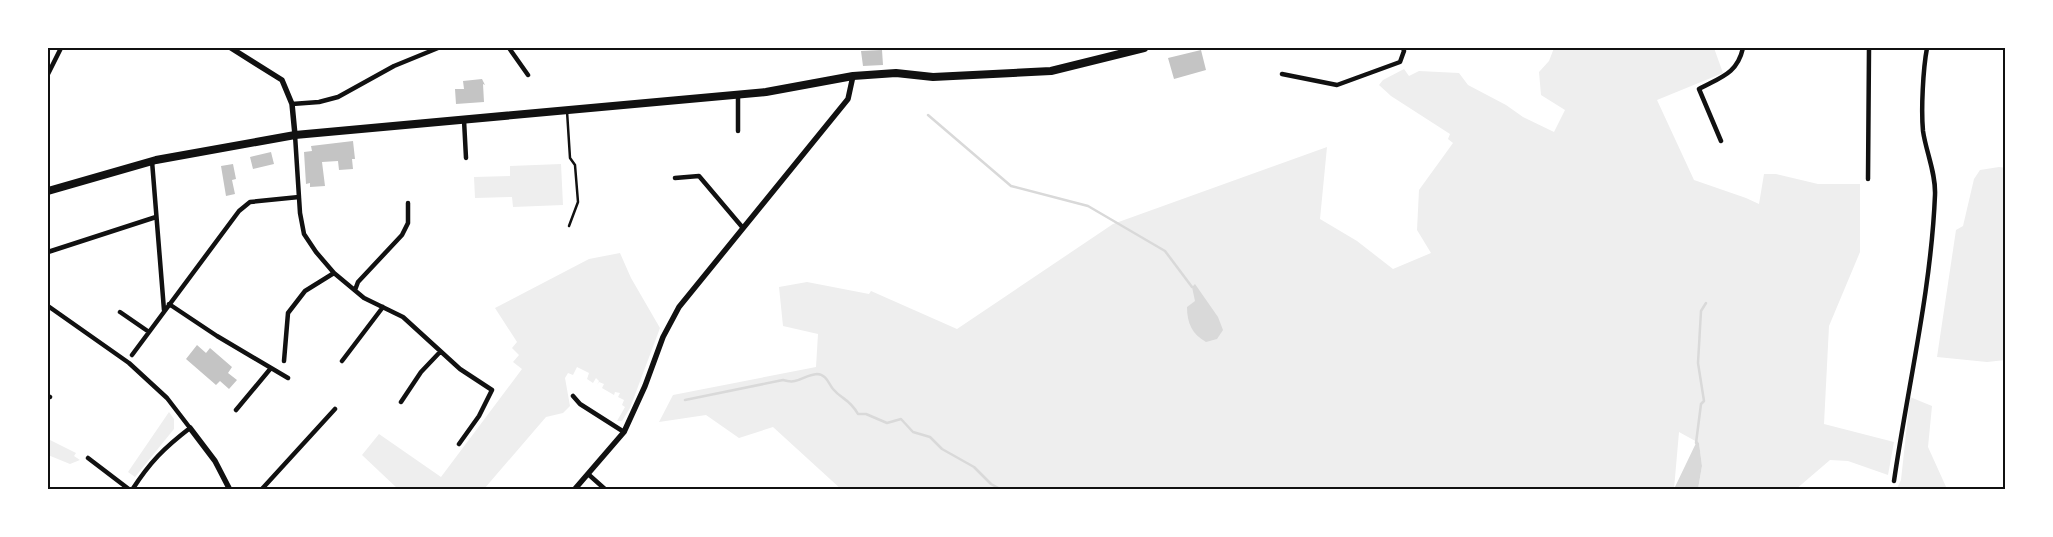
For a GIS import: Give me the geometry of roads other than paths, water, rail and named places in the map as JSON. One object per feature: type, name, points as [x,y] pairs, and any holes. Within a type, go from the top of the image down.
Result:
[{"type":"main road","points":[[48,191],[152,161],[295,135],[766,92],[853,76],[896,73],[933,77],[1051,71],[1144,48]]},
{"type":"street","points":[[48,74],[62,48]]},
{"type":"street","points":[[231,48],[282,80],[292,104],[300,213],[304,234],[334,273],[373,303],[403,317],[460,370],[492,390],[479,416],[459,444]]},
{"type":"street","points":[[292,104],[328,101],[394,66],[438,48]]},
{"type":"street","points":[[509,48],[528,75]]},
{"type":"street","points":[[1282,74],[1337,84],[1400,62],[1404,51],[1403,48]]},
{"type":"street","points":[[1721,142],[1698,89],[1731,72],[1740,61],[1743,48]]},
{"type":"street","points":[[1868,179],[1869,48]]},
{"type":"street","points":[[1894,481],[1909,387],[1920,334],[1933,241],[1936,186],[1923,131],[1927,48]]},
{"type":"street","points":[[574,490],[624,432],[645,386],[663,337],[679,307],[848,99],[853,76]]},
{"type":"street","points":[[738,94],[738,131]]},
{"type":"street","points":[[464,120],[466,158]]},
{"type":"street","points":[[152,161],[164,310]]},
{"type":"street","points":[[675,178],[699,176],[743,228]]},
{"type":"street","points":[[132,355],[228,223],[244,206],[250,202],[299,197]]},
{"type":"street","points":[[355,290],[358,282],[402,235],[408,223],[408,203]]},
{"type":"street","points":[[48,252],[156,217]]},
{"type":"street","points":[[284,361],[288,313],[305,291],[334,273]]},
{"type":"street","points":[[169,304],[217,336],[288,378]]},
{"type":"street","points":[[48,306],[129,363],[167,398],[215,461],[230,490]]},
{"type":"street","points":[[342,361],[384,307]]},
{"type":"street","points":[[120,312],[148,332]]},
{"type":"street","points":[[401,402],[421,372],[440,352]]},
{"type":"street","points":[[236,410],[271,368]]},
{"type":"street","points":[[573,396],[580,404],[624,432]]},
{"type":"street","points":[[261,490],[335,409]]},
{"type":"street","points":[[88,458],[131,490],[147,467],[167,445],[190,428]]},
{"type":"street","points":[[588,474],[606,490]]},
{"type":"lane","points":[[566,110],[570,158],[574,165],[578,202],[569,226]]},
{"type":"waterway","points":[[928,115],[1011,186],[1088,206],[1165,251],[1192,287]]},
{"type":"waterway","points":[[1696,443],[1701,404],[1704,401],[1698,363],[1701,311],[1706,303]]},
{"type":"waterway","points":[[685,400],[783,380],[797,381],[820,374],[825,377],[836,393],[852,405],[858,414],[866,414],[887,423],[901,419],[913,432],[930,437],[942,449],[974,467],[991,484],[1002,490]]}]
